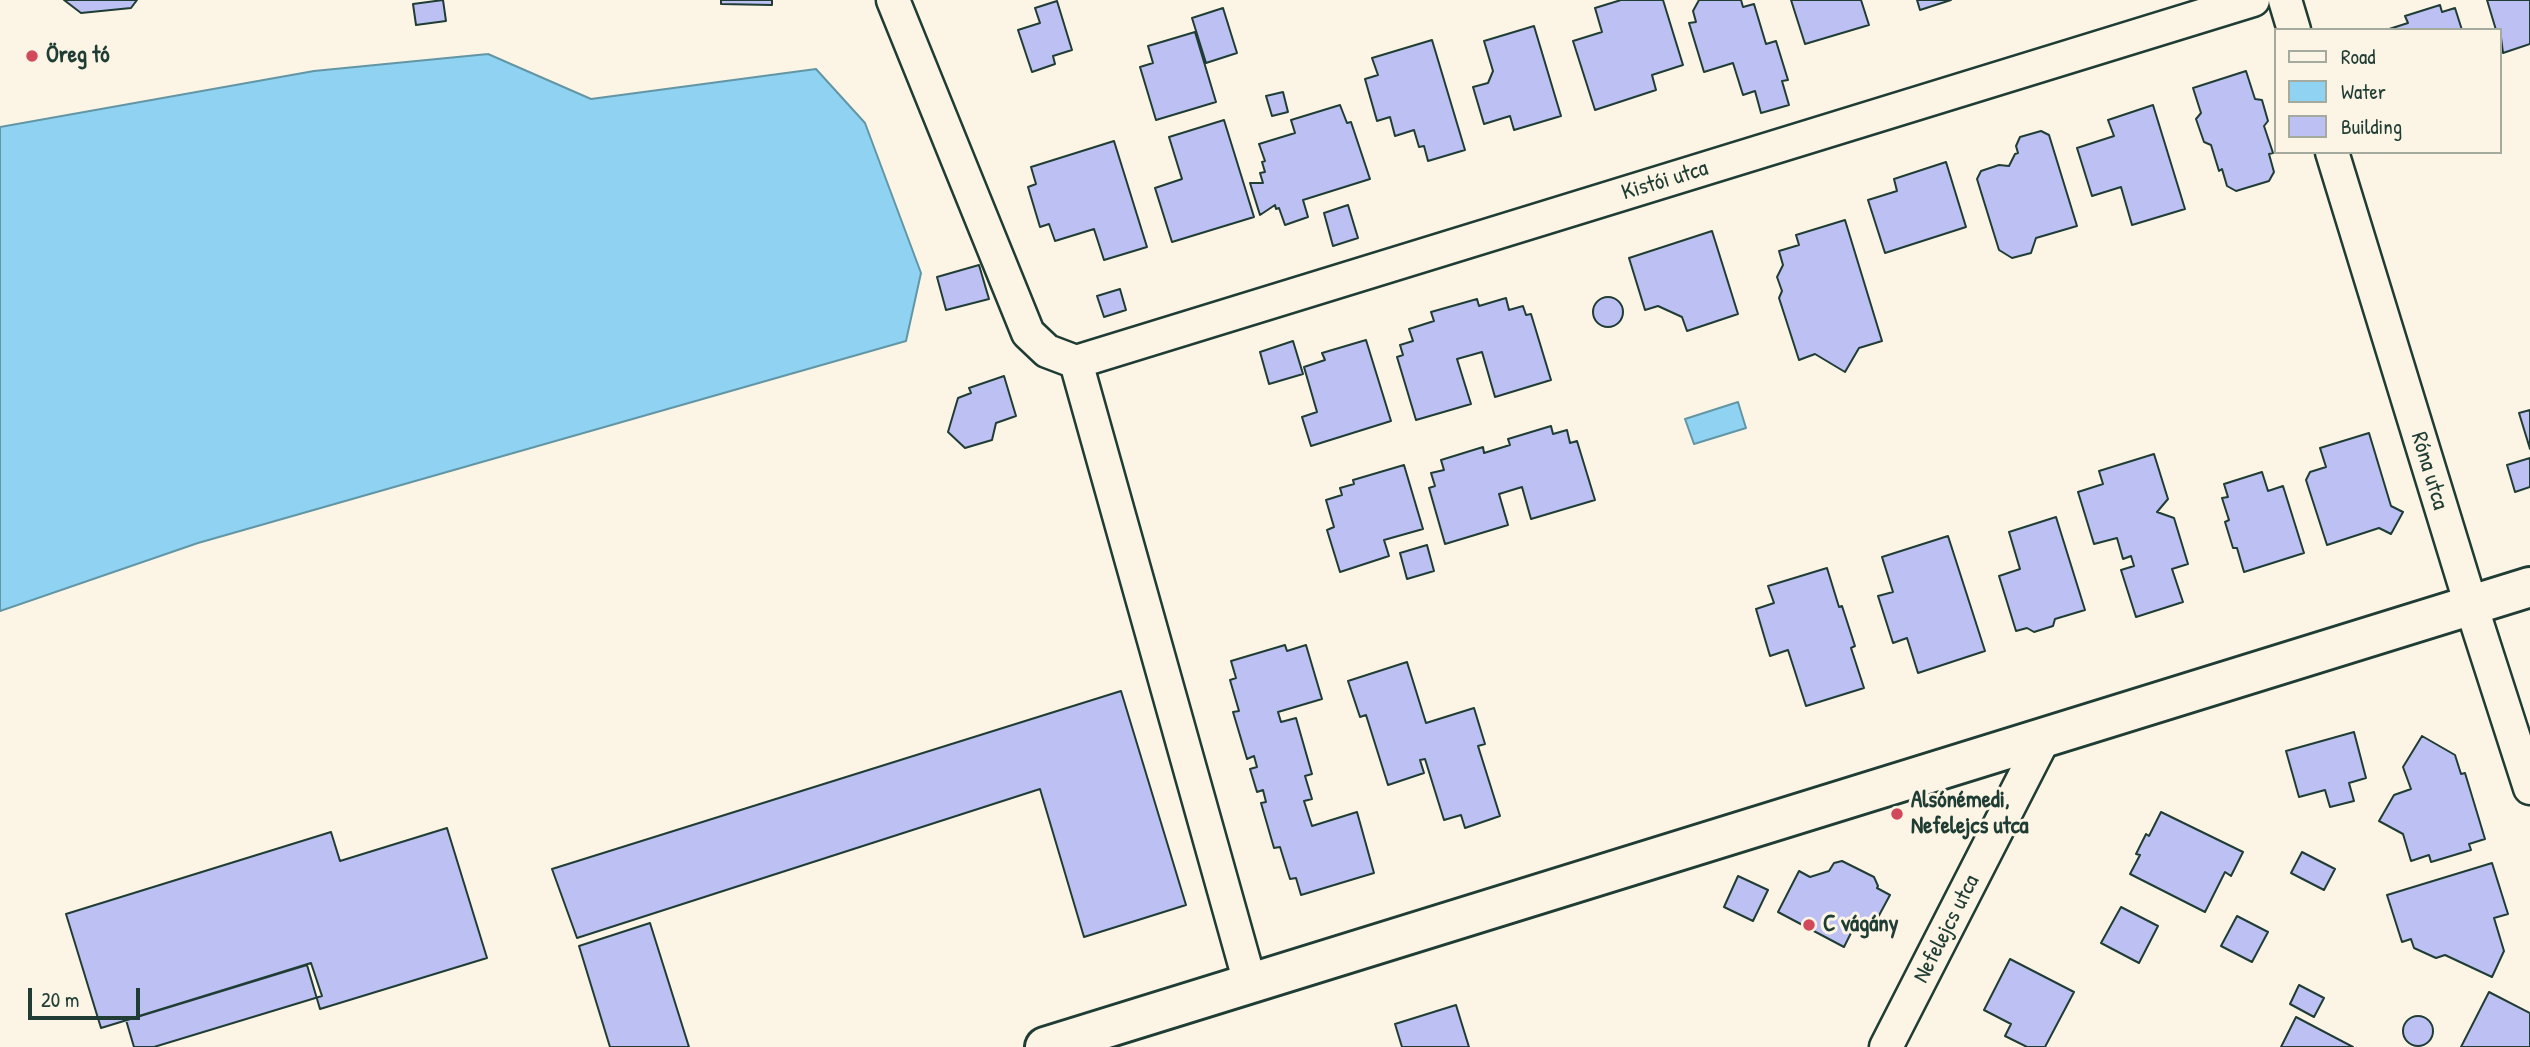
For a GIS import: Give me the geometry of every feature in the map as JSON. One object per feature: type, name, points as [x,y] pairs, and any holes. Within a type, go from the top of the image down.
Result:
[{"type":"main road","points":[[1045,1047],[2530,587]]},
{"type":"street","points":[[893,0],[1028,333],[1047,351],[1076,362],[1250,983]]},
{"type":"street","name":"Kistói utca","points":[[1076,362],[2253,0]]},
{"type":"street","points":[[2285,0],[2293,28]]},
{"type":"street","name":"Róna utca","points":[[2333,154],[2470,605],[2530,788]]},
{"type":"street","name":"Nefelejcs utca","points":[[1886,1047],[2045,736]]},
{"type":"water","points":[[488,54],[591,99],[816,69],[865,123],[921,273],[906,341],[198,543],[0,611],[0,127],[314,71]]},
{"type":"water","points":[[1738,402],[1746,428],[1694,444],[1685,419]]},
{"type":"building","points":[[64,0],[137,0],[131,8],[81,13]]},
{"type":"building","points":[[443,0],[446,21],[416,25],[413,4]]},
{"type":"building","points":[[721,0],[772,0],[772,5],[721,4]]},
{"type":"building","points":[[1621,0],[1663,0],[1683,65],[1652,75],[1656,90],[1595,110],[1573,41],[1602,32],[1595,8]]},
{"type":"building","points":[[1699,0],[1741,0],[1743,7],[1754,4],[1766,44],[1776,41],[1788,80],[1782,81],[1789,105],[1761,113],[1755,91],[1743,95],[1733,63],[1704,72],[1689,23],[1696,22],[1693,11]]},
{"type":"building","points":[[1791,0],[1861,0],[1869,25],[1805,44]]},
{"type":"building","points":[[1917,0],[1951,0],[1920,10]]},
{"type":"building","points":[[2487,0],[2530,0],[2530,44],[2503,53],[2502,28],[2495,28]]},
{"type":"building","points":[[1057,1],[1072,50],[1053,56],[1055,64],[1032,72],[1018,30],[1040,23],[1035,8]]},
{"type":"building","points":[[2440,5],[2442,12],[2455,8],[2461,28],[2392,28],[2408,23],[2405,16]]},
{"type":"building","points":[[1223,8],[1237,53],[1206,63],[1192,18]]},
{"type":"building","points":[[1534,26],[1561,116],[1514,130],[1510,116],[1484,124],[1473,87],[1488,83],[1493,71],[1484,41]]},
{"type":"building","points":[[1195,32],[1216,102],[1156,120],[1140,67],[1153,63],[1148,46]]},
{"type":"building","points":[[1432,40],[1465,150],[1428,161],[1424,146],[1419,147],[1414,130],[1395,136],[1390,117],[1377,121],[1365,79],[1378,75],[1372,58]]},
{"type":"building","points":[[2246,71],[2255,99],[2262,100],[2268,121],[2264,126],[2273,153],[2269,154],[2274,172],[2269,181],[2236,191],[2227,186],[2211,145],[2204,142],[2196,119],[2201,113],[2193,88]]},
{"type":"building","points":[[1283,92],[1288,112],[1272,116],[1266,96]]},
{"type":"building","points":[[1340,105],[1347,123],[1351,122],[1370,179],[1303,200],[1308,217],[1285,225],[1279,208],[1276,209],[1275,205],[1260,215],[1250,183],[1263,183],[1260,173],[1265,172],[1262,162],[1265,161],[1259,144],[1295,133],[1291,120]]},
{"type":"building","points":[[2153,105],[2185,209],[2132,225],[2121,187],[2092,196],[2077,148],[2114,136],[2108,120]]},
{"type":"building","points":[[1224,120],[1254,217],[1172,242],[1155,188],[1182,179],[1169,137]]},
{"type":"building","points":[[2041,131],[2049,135],[2077,226],[2036,238],[2031,253],[2012,258],[1999,250],[1977,179],[1981,171],[1999,165],[2009,166],[2018,153],[2016,146],[2020,137]]},
{"type":"building","points":[[1114,141],[1147,247],[1104,260],[1094,229],[1055,241],[1049,224],[1040,227],[1028,187],[1036,184],[1031,167]]},
{"type":"building","points":[[1946,162],[1966,227],[1885,253],[1868,200],[1897,191],[1894,179]]},
{"type":"building","points":[[1348,205],[1358,238],[1333,246],[1324,213]]},
{"type":"building","points":[[1845,220],[1882,341],[1859,348],[1845,372],[1815,354],[1799,360],[1779,298],[1782,291],[1777,277],[1783,265],[1779,251],[1799,245],[1796,235]]},
{"type":"building","points":[[1712,231],[1738,314],[1687,331],[1682,317],[1658,306],[1645,310],[1629,258]]},
{"type":"building","points":[[979,265],[989,299],[946,310],[937,277]]},
{"type":"building","points":[[1120,289],[1126,310],[1104,317],[1097,296]]},
{"type":"building","points":[[1608,297],[1619,301],[1623,312],[1619,323],[1608,327],[1597,323],[1593,312],[1597,301]]},
{"type":"building","points":[[1506,298],[1509,310],[1523,306],[1526,315],[1531,314],[1551,380],[1495,397],[1482,352],[1457,359],[1471,404],[1416,420],[1397,357],[1403,355],[1400,345],[1413,341],[1409,329],[1434,321],[1431,312],[1477,299],[1479,306]]},
{"type":"building","points":[[1366,340],[1391,421],[1311,446],[1302,417],[1317,412],[1304,367],[1325,360],[1322,353]]},
{"type":"building","points":[[1293,341],[1303,374],[1269,384],[1260,352]]},
{"type":"building","points":[[1004,376],[1016,416],[996,423],[992,440],[965,448],[948,432],[958,398],[971,393],[969,388]]},
{"type":"building","points":[[2530,410],[2530,449],[2519,413]]},
{"type":"building","points":[[1551,426],[1553,434],[1567,430],[1570,443],[1577,441],[1595,500],[1531,519],[1522,487],[1499,494],[1508,525],[1445,544],[1429,488],[1435,486],[1431,473],[1444,470],[1441,460],[1483,447],[1484,453],[1510,445],[1508,439]]},
{"type":"building","points":[[2369,433],[2391,506],[2403,512],[2391,534],[2379,528],[2327,545],[2306,480],[2310,472],[2326,467],[2320,448]]},
{"type":"building","points":[[2154,454],[2168,499],[2157,512],[2174,518],[2188,564],[2172,569],[2183,602],[2136,617],[2121,570],[2134,566],[2131,556],[2123,559],[2117,538],[2094,544],[2078,492],[2103,484],[2099,471]]},
{"type":"building","points":[[2530,458],[2530,487],[2515,492],[2507,465]]},
{"type":"building","points":[[1404,465],[1423,529],[1384,540],[1389,556],[1340,572],[1327,530],[1334,527],[1326,500],[1342,495],[1340,488],[1354,484],[1353,480]]},
{"type":"building","points":[[2262,472],[2268,491],[2283,486],[2304,553],[2244,572],[2225,522],[2229,520],[2222,498],[2228,497],[2224,484]]},
{"type":"building","points":[[2056,517],[2085,610],[2055,619],[2053,626],[2034,632],[2027,628],[2016,631],[1999,576],[2020,569],[2009,532]]},
{"type":"building","points":[[1948,536],[1985,651],[1918,673],[1907,638],[1893,643],[1878,596],[1893,592],[1882,557]]},
{"type":"building","points":[[1427,545],[1434,571],[1407,579],[1400,553]]},
{"type":"building","points":[[1827,568],[1855,646],[1851,648],[1864,688],[1806,706],[1788,650],[1770,656],[1756,609],[1774,603],[1768,586]]},
{"type":"building","points":[[1285,645],[1287,651],[1306,645],[1322,699],[1278,712],[1281,722],[1296,718],[1312,774],[1305,776],[1312,799],[1304,801],[1312,826],[1357,812],[1374,873],[1301,895],[1296,878],[1290,879],[1280,847],[1274,848],[1261,803],[1266,802],[1263,790],[1257,792],[1250,769],[1257,767],[1254,756],[1247,759],[1233,712],[1239,711],[1230,680],[1236,678],[1231,661]]},
{"type":"building","points":[[1407,662],[1426,723],[1474,708],[1485,744],[1478,746],[1500,816],[1465,828],[1461,815],[1444,820],[1425,759],[1420,760],[1424,773],[1388,785],[1366,715],[1360,717],[1348,681]]},
{"type":"building","points":[[1121,691],[1186,905],[1084,937],[1040,789],[577,938],[552,869]]},
{"type":"building","points":[[2354,732],[2366,778],[2349,783],[2354,801],[2330,807],[2325,790],[2299,797],[2286,751]]},
{"type":"building","points":[[2422,736],[2455,755],[2461,774],[2465,773],[2485,839],[2469,844],[2471,850],[2431,862],[2429,855],[2411,861],[2403,834],[2379,821],[2394,795],[2411,789],[2403,767]]},
{"type":"building","points":[[2161,812],[2243,852],[2231,876],[2225,872],[2205,912],[2130,874],[2140,855],[2136,854],[2146,834],[2149,836]]},
{"type":"building","points":[[447,828],[487,958],[320,1009],[307,965],[101,1028],[66,914],[331,832],[340,861]]},
{"type":"building","points":[[2302,852],[2335,869],[2324,890],[2291,873]]},
{"type":"building","points":[[1842,861],[1874,877],[1877,888],[1890,895],[1869,934],[1854,927],[1844,947],[1778,912],[1799,871],[1810,877],[1829,871],[1834,863]]},
{"type":"building","points":[[2492,863],[2508,914],[2494,918],[2504,951],[2492,977],[2445,955],[2436,958],[2414,948],[2411,939],[2402,942],[2387,895]]},
{"type":"building","points":[[1738,876],[1768,890],[1753,921],[1724,907]]},
{"type":"building","points":[[2121,907],[2158,926],[2139,963],[2101,943]]},
{"type":"building","points":[[2237,916],[2268,932],[2252,962],[2221,946]]},
{"type":"building","points":[[650,923],[689,1047],[610,1047],[579,946]]},
{"type":"building","points":[[2010,959],[2074,992],[2045,1047],[2027,1047],[2005,1036],[2011,1024],[1984,1010]]},
{"type":"building","points":[[311,963],[322,996],[154,1047],[134,1047],[126,1020]]},
{"type":"building","points":[[2299,985],[2324,998],[2314,1017],[2290,1004]]},
{"type":"building","points":[[2489,992],[2530,1013],[2530,1047],[2461,1047]]},
{"type":"building","points":[[1456,1005],[1469,1047],[1402,1047],[1395,1024]]},
{"type":"building","points":[[2418,1016],[2424,1017],[2432,1025],[2432,1037],[2424,1045],[2418,1046],[2412,1045],[2404,1037],[2403,1031],[2404,1025],[2412,1017]]},
{"type":"building","points":[[2296,1017],[2353,1047],[2281,1047]]},
{"type":"place","name":"Öreg tó","points":[[32,56]]},
{"type":"place","name":"Alsónémedi, Nefelejcs utca","points":[[1897,814]]},
{"type":"place","name":"C vágány","points":[[1809,925]]}]
